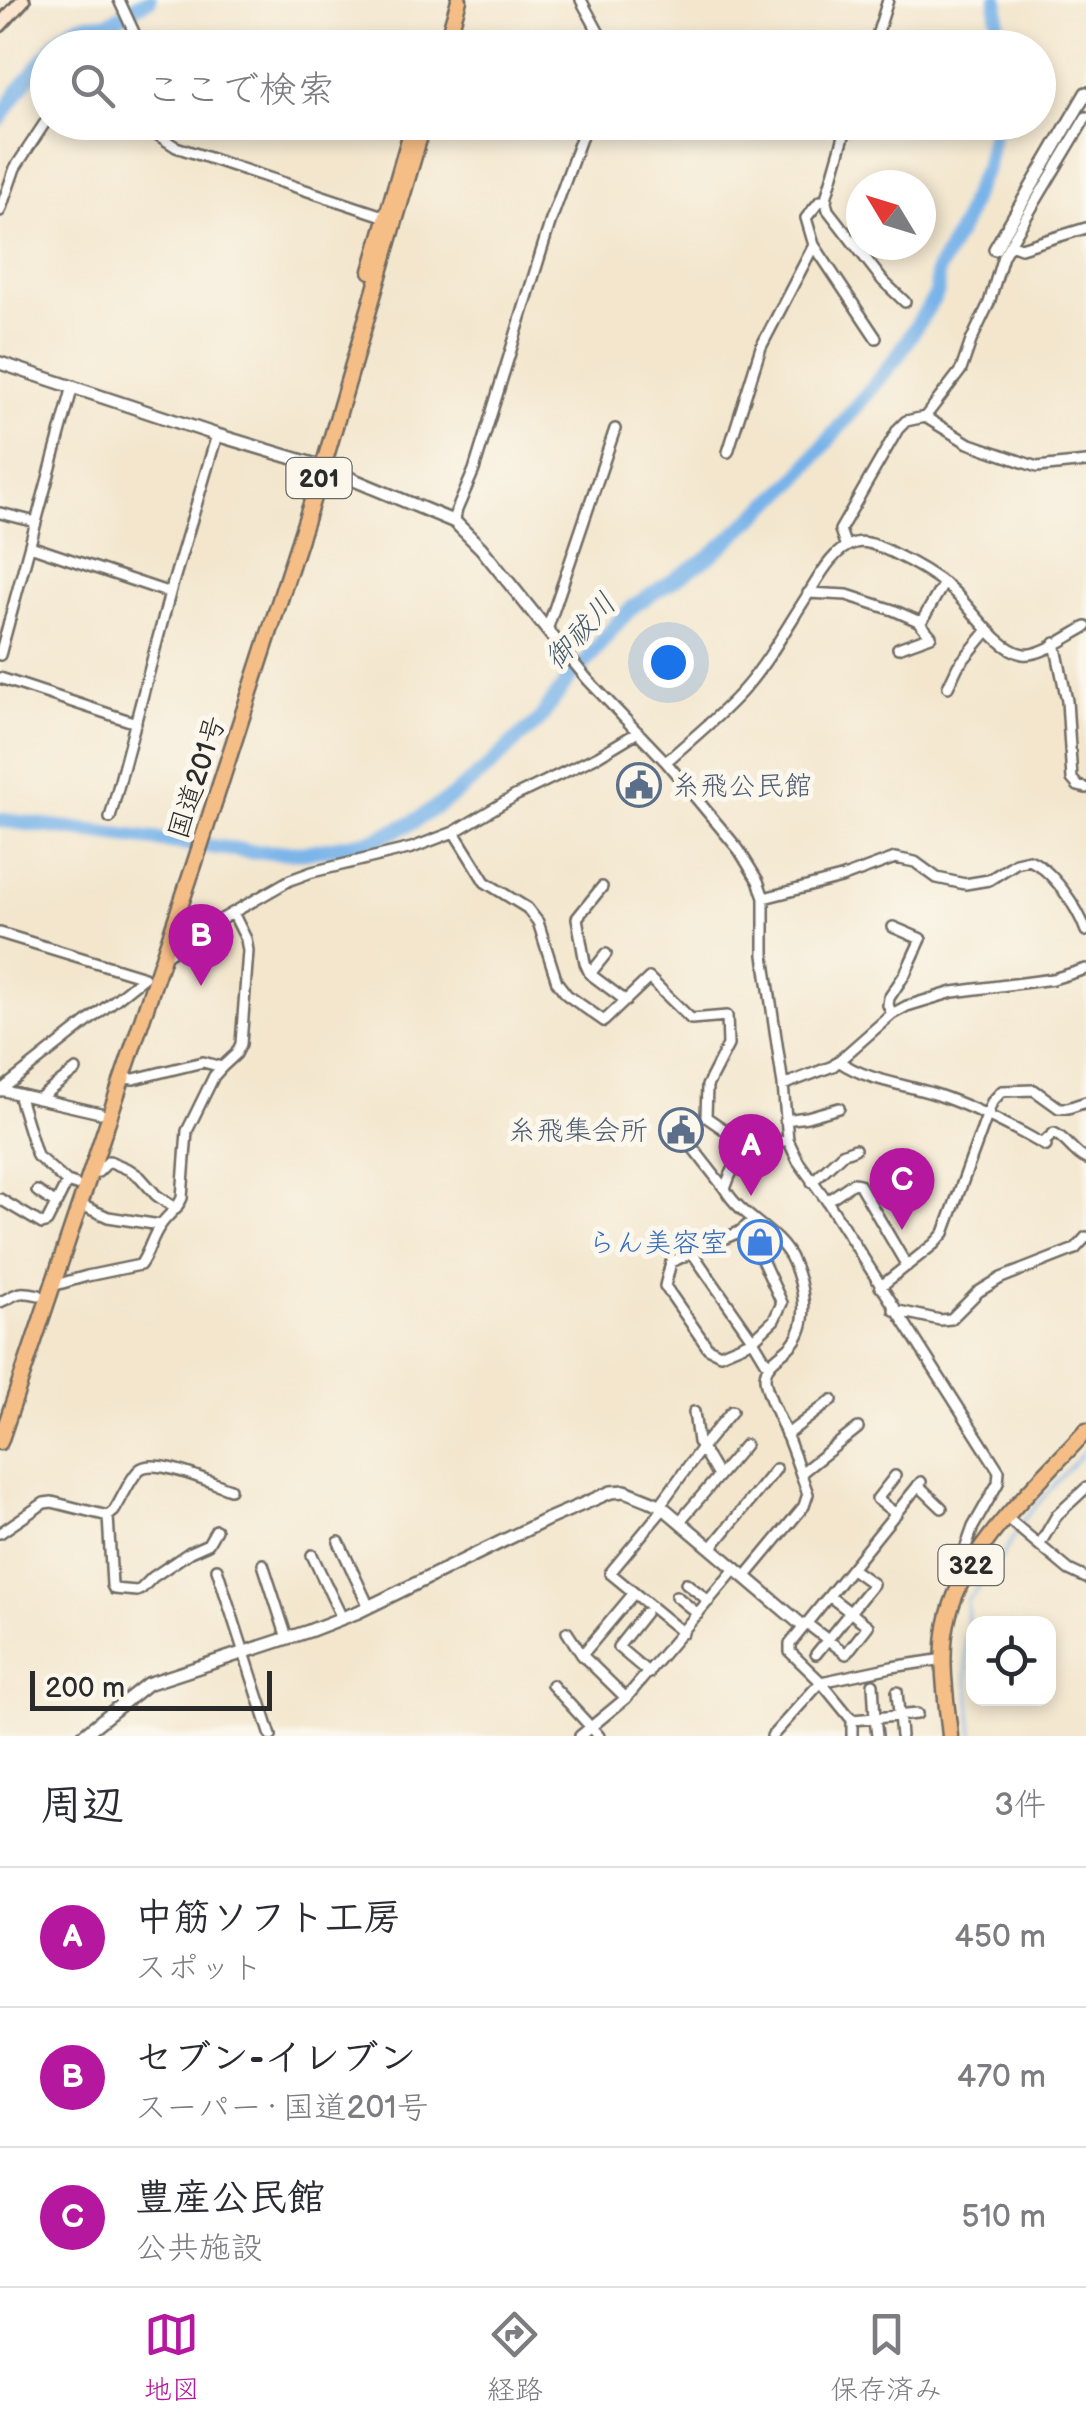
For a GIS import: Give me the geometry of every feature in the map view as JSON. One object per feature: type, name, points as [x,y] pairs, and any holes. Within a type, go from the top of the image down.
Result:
[{"type":"highway","points":[[440,30],[449,0]]},
{"type":"highway","points":[[450,30],[459,0]]},
{"type":"highway","name":"国道201号","points":[[319,466],[409,140]]},
{"type":"highway","name":"国道201号","points":[[0,1413],[79,1204],[161,958],[419,140]]},
{"type":"highway","name":"国道201号","points":[[0,1442],[45,1291],[71,1184],[100,1113],[144,978],[190,864]]},
{"type":"highway","name":"322","points":[[950,1736],[944,1659],[949,1613],[965,1574],[1015,1524],[1086,1431]]},
{"type":"main road","points":[[0,25],[22,0]]},
{"type":"street","points":[[119,0],[133,30]]},
{"type":"street","points":[[581,0],[597,30]]},
{"type":"street","points":[[879,30],[888,0]]},
{"type":"street","points":[[924,417],[961,370],[989,303],[999,252],[1086,94]]},
{"type":"street","points":[[999,252],[1010,244],[1086,117]]},
{"type":"street","points":[[0,211],[14,168],[33,140]]},
{"type":"street","points":[[166,140],[386,217]]},
{"type":"street","points":[[455,522],[554,210],[581,140]]},
{"type":"street","points":[[843,140],[826,202],[828,210],[883,281],[906,302]]},
{"type":"street","points":[[826,202],[820,201],[806,218],[814,245],[876,338]]},
{"type":"street","points":[[1010,244],[1022,248],[1086,228]]},
{"type":"street","points":[[728,452],[762,347],[814,245]]},
{"type":"street","points":[[0,363],[319,466],[455,522],[739,850],[752,868],[764,898],[764,955],[788,1140],[999,1471],[998,1483],[973,1528],[962,1558],[965,1574]]},
{"type":"street","points":[[0,654],[73,386]]},
{"type":"street","points":[[846,547],[840,530],[906,420],[924,417],[968,442],[1037,466],[1086,462]]},
{"type":"street","points":[[548,630],[615,429]]},
{"type":"street","points":[[110,818],[170,593],[218,435]]},
{"type":"street","points":[[0,513],[36,522]]},
{"type":"street","points":[[666,762],[743,691],[833,559],[857,542],[875,545],[928,572],[944,583],[988,630],[1020,653],[1033,654],[1086,627]]},
{"type":"street","points":[[30,546],[170,593]]},
{"type":"street","points":[[918,621],[944,583]]},
{"type":"street","points":[[808,593],[847,595],[893,610],[918,621],[931,636],[898,648]]},
{"type":"street","points":[[948,687],[958,666],[988,630]]},
{"type":"street","points":[[1055,643],[1067,701],[1072,779],[1086,788]]},
{"type":"street","points":[[0,678],[136,723]]},
{"type":"street","points":[[161,958],[290,880],[412,848],[454,832],[638,732]]},
{"type":"street","points":[[454,832],[486,882],[527,908],[538,922],[558,982],[567,995],[604,1022],[650,978],[691,1020],[727,1016],[728,1045],[707,1086],[706,1117],[751,1148]]},
{"type":"street","points":[[764,898],[851,875],[895,858],[915,862],[937,878],[965,884],[988,880],[1016,863],[1029,860],[1041,867],[1068,898],[1080,913],[1086,931]]},
{"type":"street","points":[[602,886],[578,918],[585,963],[590,974],[626,1000]]},
{"type":"street","points":[[0,1302],[14,1294],[45,1291],[87,1276],[140,1265],[160,1225],[176,1210],[182,1198],[188,1132],[214,1076],[236,1054],[240,1044],[248,950],[233,913]]},
{"type":"street","points":[[892,1014],[889,998],[906,974],[921,939],[893,927]]},
{"type":"street","points":[[0,934],[144,978]]},
{"type":"street","points":[[590,974],[606,954]]},
{"type":"street","points":[[783,1085],[840,1062],[892,1014],[907,1006],[953,992],[1053,978],[1086,969]]},
{"type":"street","points":[[0,1090],[144,978]]},
{"type":"street","points":[[121,1078],[134,1080],[204,1062],[222,1068]]},
{"type":"street","points":[[840,1062],[853,1071],[936,1094],[988,1114],[1044,1145],[1054,1133],[1086,1159]]},
{"type":"street","points":[[38,1099],[76,1070]]},
{"type":"street","points":[[880,1287],[944,1233],[992,1102],[998,1095],[1008,1089],[1034,1090],[1060,1108],[1086,1102]]},
{"type":"street","points":[[0,1090],[100,1113]]},
{"type":"street","points":[[0,1199],[42,1224],[71,1184],[37,1156],[18,1094]]},
{"type":"street","points":[[785,1120],[839,1108]]},
{"type":"street","points":[[725,1190],[742,1156],[751,1148],[788,1140]]},
{"type":"street","points":[[693,1148],[731,1199],[781,1241],[794,1263],[804,1305],[802,1323],[793,1343],[768,1365]]},
{"type":"street","points":[[812,1182],[842,1154],[856,1148]]},
{"type":"street","points":[[90,1172],[98,1172],[108,1161],[130,1170],[176,1210]]},
{"type":"street","points":[[827,1201],[853,1184],[860,1184],[907,1266]]},
{"type":"street","points":[[37,1190],[56,1204]]},
{"type":"street","points":[[79,1204],[108,1217],[160,1225]]},
{"type":"street","points":[[738,1232],[762,1260],[782,1303],[774,1320],[753,1340],[720,1354],[708,1348],[665,1286],[671,1262],[738,1232],[754,1220]]},
{"type":"street","points":[[894,1310],[951,1319],[978,1292],[1002,1278],[1075,1249],[1086,1237]]},
{"type":"street","points":[[580,1736],[650,1673],[709,1601],[804,1506],[808,1494],[770,1396],[768,1365],[693,1254]]},
{"type":"street","points":[[786,1435],[832,1400]]},
{"type":"street","points":[[683,1633],[610,1573],[732,1411]]},
{"type":"street","points":[[694,1412],[698,1442],[718,1476]]},
{"type":"street","points":[[801,1473],[858,1428]]},
{"type":"street","points":[[680,1522],[744,1445]]},
{"type":"street","points":[[216,1530],[208,1544],[153,1576],[141,1589],[112,1585],[108,1516],[140,1469],[171,1468],[230,1489]]},
{"type":"street","points":[[712,1548],[776,1469]]},
{"type":"street","points":[[895,1476],[877,1499],[896,1514]]},
{"type":"street","points":[[852,1736],[852,1720],[790,1652],[790,1644],[920,1484],[942,1508]]},
{"type":"street","points":[[1040,1544],[1057,1516],[1086,1488]]},
{"type":"street","points":[[82,1736],[147,1684],[342,1618],[611,1492],[625,1492],[662,1506],[846,1654],[868,1626],[829,1596]]},
{"type":"street","points":[[0,1533],[44,1503],[108,1516]]},
{"type":"street","points":[[1015,1524],[1069,1570],[1086,1578]]},
{"type":"street","points":[[339,1542],[368,1607]]},
{"type":"street","points":[[312,1555],[342,1618]]},
{"type":"street","points":[[263,1564],[287,1638]]},
{"type":"street","points":[[217,1568],[272,1736]]},
{"type":"street","points":[[816,1654],[873,1584],[852,1569]]},
{"type":"street","points":[[686,1583],[709,1601]]},
{"type":"street","points":[[582,1655],[634,1593]]},
{"type":"street","points":[[676,1596],[698,1614]]},
{"type":"street","points":[[645,1613],[618,1646],[650,1673]]},
{"type":"street","points":[[567,1632],[582,1655],[626,1698]]},
{"type":"street","points":[[772,1736],[820,1682],[944,1659]]},
{"type":"street","points":[[874,1684],[877,1736]]},
{"type":"street","points":[[552,1685],[600,1736]]},
{"type":"street","points":[[897,1692],[901,1736]]},
{"type":"street","points":[[852,1720],[917,1714]]},
{"type":"waterway","points":[[71,30],[112,21],[149,0]]},
{"type":"waterway","name":"御祓川","points":[[997,0],[998,30]]},
{"type":"waterway","points":[[0,119],[30,76]]},
{"type":"waterway","name":"御祓川","points":[[0,820],[254,852],[308,852],[374,840],[413,822],[450,798],[537,723],[572,674],[635,605],[709,557],[793,483],[897,357],[937,293],[937,272],[986,168],[991,140]]},
{"type":"waterway","points":[[1021,1523],[1086,1449]]},
{"type":"waterway","points":[[973,1736],[966,1675],[967,1600],[996,1566],[1018,1530]]},
{"type":"place","name":"糸飛公民館","points":[[639,785]]},
{"type":"place","name":"セブン-イレブン","points":[[201,986]]},
{"type":"place","name":"糸飛集会所","points":[[681,1130]]},
{"type":"place","name":"中筋ソフト工房","points":[[751,1196]]},
{"type":"place","name":"豊産公民館","points":[[902,1230]]},
{"type":"place","name":"らん美容室","points":[[760,1242]]}]
